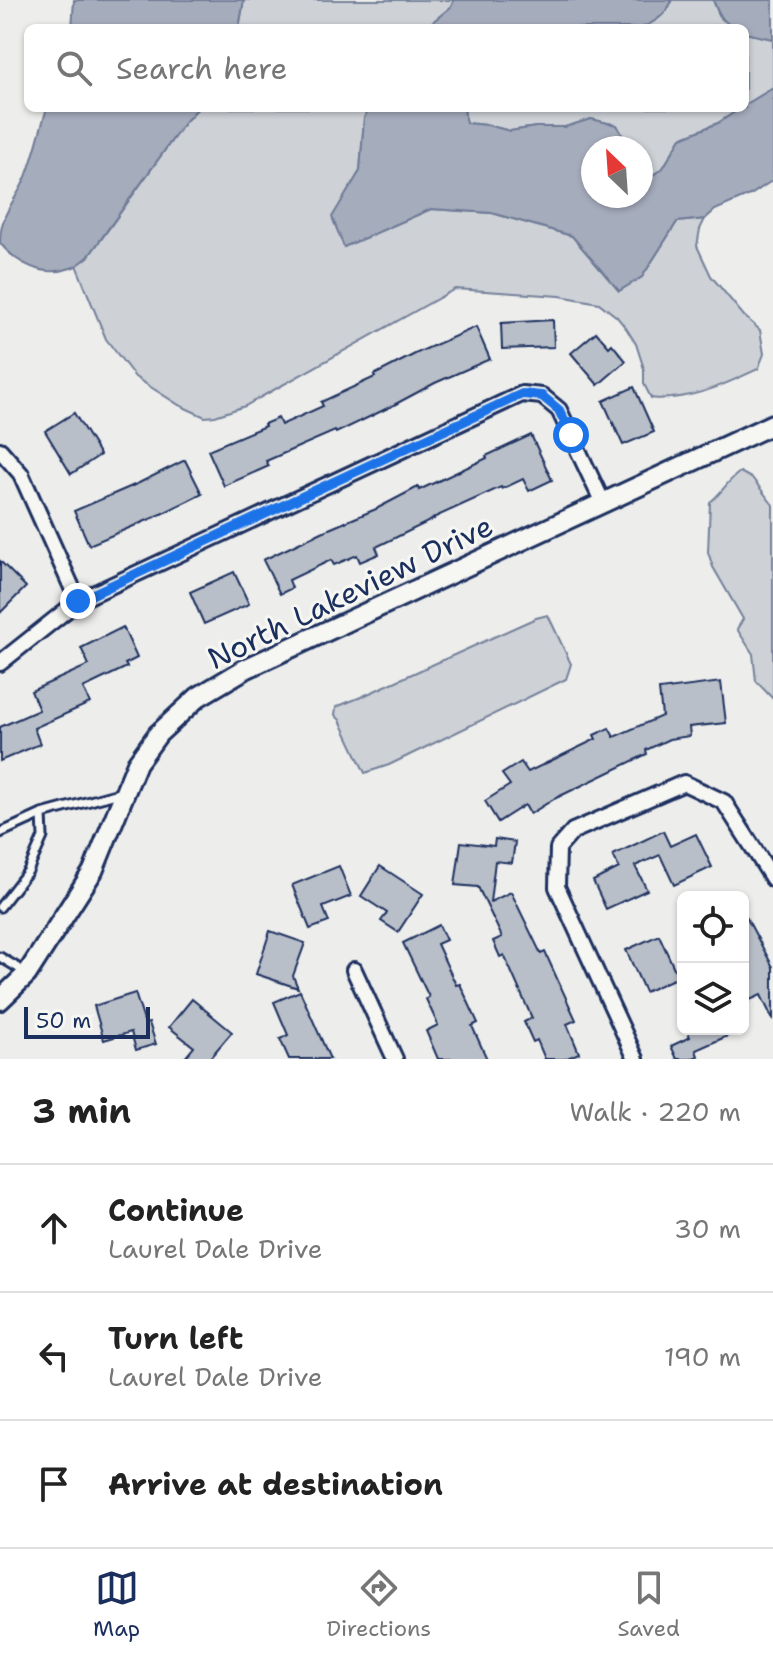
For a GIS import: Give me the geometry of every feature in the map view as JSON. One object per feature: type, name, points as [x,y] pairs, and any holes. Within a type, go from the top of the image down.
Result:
[{"type":"street","points":[[0,663],[78,601],[522,394],[542,396],[559,410],[603,503]]},
{"type":"street","name":"North Lakeview Drive","points":[[0,1000],[27,974],[93,871],[137,763],[158,734],[198,697],[245,669],[773,424]]},
{"type":"street","points":[[0,450],[21,474],[78,601]]},
{"type":"street","points":[[636,1059],[557,887],[558,848],[573,831],[684,783],[724,802],[773,879]]},
{"type":"street","points":[[354,970],[395,1059]]},
{"type":"lane","points":[[0,833],[42,814],[126,791]]},
{"type":"lane","points":[[0,907],[28,871],[43,837],[42,814]]},
{"type":"lane","points":[[1,959],[27,974]]},
{"type":"shaded area","points":[[244,0],[454,0],[451,7],[430,24],[240,24]]},
{"type":"shaded area","points":[[672,0],[713,0],[720,18],[730,24],[650,24],[667,10]]},
{"type":"shaded area","points":[[749,34],[773,39],[773,88],[749,103]]},
{"type":"shaded area","points":[[194,112],[367,112],[360,171],[333,217],[344,247],[431,209],[492,213],[572,236],[619,291],[642,277],[677,222],[705,219],[697,246],[711,276],[744,316],[760,330],[764,354],[758,369],[694,394],[651,398],[644,384],[644,369],[636,344],[617,317],[599,303],[560,296],[455,289],[245,406],[205,417],[179,405],[135,377],[106,339],[76,265],[88,257]]},
{"type":"shaded area","points":[[465,112],[735,112],[718,123],[681,138],[663,168],[653,175],[653,136],[623,136],[617,125],[591,119],[565,127],[510,131],[466,123]]},
{"type":"shaded area","points":[[740,472],[753,479],[773,505],[773,699],[756,681],[753,654],[737,629],[743,619],[713,567],[708,552],[710,502]]},
{"type":"shaded area","points":[[548,615],[571,664],[566,679],[389,765],[365,773],[335,715],[336,707]]},
{"type":"water","points":[[74,0],[244,0],[240,24],[72,24]]},
{"type":"water","points":[[454,0],[672,0],[667,10],[650,24],[430,24],[451,7]]},
{"type":"water","points":[[713,0],[773,0],[773,39],[749,34],[749,24],[728,24]]},
{"type":"water","points":[[773,88],[773,180],[752,194],[715,210],[705,219],[677,222],[642,277],[619,291],[572,236],[492,213],[431,209],[344,247],[332,217],[360,171],[367,112],[465,112],[466,123],[510,131],[565,127],[591,119],[617,125],[623,136],[581,136],[581,208],[653,208],[653,175],[663,168],[681,138],[718,123],[735,112],[749,112],[749,103]]},
{"type":"water","points":[[46,112],[194,112],[88,257],[74,267],[61,271],[41,270],[23,263],[0,243],[6,214],[33,158]]},
{"type":"building","points":[[553,320],[554,347],[502,349],[501,323]]},
{"type":"building","points":[[476,327],[490,359],[336,433],[266,461],[269,466],[224,486],[208,450],[278,418],[281,425],[323,406],[321,402]]},
{"type":"building","points":[[596,332],[609,347],[612,344],[626,361],[598,385],[571,353]]},
{"type":"building","points":[[634,387],[654,432],[623,445],[603,401]]},
{"type":"building","points":[[74,413],[100,455],[71,474],[45,431]]},
{"type":"building","points":[[531,435],[552,480],[529,491],[523,479],[501,487],[376,547],[379,554],[360,562],[357,555],[334,565],[331,560],[289,580],[292,588],[280,594],[263,560],[418,487],[419,490]]},
{"type":"building","points":[[185,460],[202,494],[89,545],[74,511]]},
{"type":"building","points":[[0,561],[26,587],[0,613]]},
{"type":"building","points":[[234,572],[249,604],[204,624],[190,592]]},
{"type":"building","points":[[123,627],[137,658],[125,664],[127,667],[83,688],[90,703],[34,728],[40,744],[0,761],[0,727],[39,710],[31,691],[89,665],[81,648]]},
{"type":"building","points":[[721,682],[726,723],[689,727],[690,736],[669,739],[646,750],[647,754],[530,814],[525,805],[498,822],[485,801],[510,785],[502,774],[521,762],[528,772],[596,739],[594,735],[609,728],[614,737],[662,716],[659,690]]},
{"type":"building","points":[[663,831],[670,846],[696,834],[712,867],[674,885],[660,855],[635,866],[647,890],[606,909],[593,881],[619,868],[613,855]]},
{"type":"building","points":[[495,839],[515,842],[512,863],[495,861],[490,902],[511,892],[541,954],[545,952],[576,1020],[567,1024],[579,1053],[565,1059],[545,1059],[537,1040],[533,1042],[524,1022],[532,1018],[504,955],[500,957],[493,941],[502,937],[478,887],[455,885],[461,842],[494,846]]},
{"type":"building","points":[[339,866],[351,896],[323,907],[329,922],[310,929],[292,885]]},
{"type":"building","points":[[380,866],[423,894],[398,932],[381,921],[387,913],[361,896]]},
{"type":"building","points":[[749,922],[773,967],[773,1020],[761,995],[750,1000]]},
{"type":"building","points":[[439,925],[446,940],[437,944],[478,1023],[472,1026],[487,1059],[438,1059],[426,1031],[438,1025],[426,999],[429,997],[403,943]]},
{"type":"building","points":[[270,931],[305,943],[293,976],[298,988],[256,974]]},
{"type":"building","points":[[659,935],[677,977],[645,992],[626,950]]},
{"type":"building","points":[[300,991],[330,1059],[289,1059],[280,1039],[288,1035],[274,1002]]},
{"type":"building","points":[[135,993],[145,1024],[149,1023],[156,1044],[136,1050],[131,1032],[104,1040],[94,1006]]},
{"type":"building","points":[[192,999],[232,1032],[209,1059],[184,1059],[194,1047],[169,1027]]},
{"type":"building","points":[[730,1035],[696,1050],[698,1056],[677,1059],[671,1046],[690,1037]]},
{"type":"route","points":[[78,601],[522,394],[542,396],[559,410],[571,435]]}]
